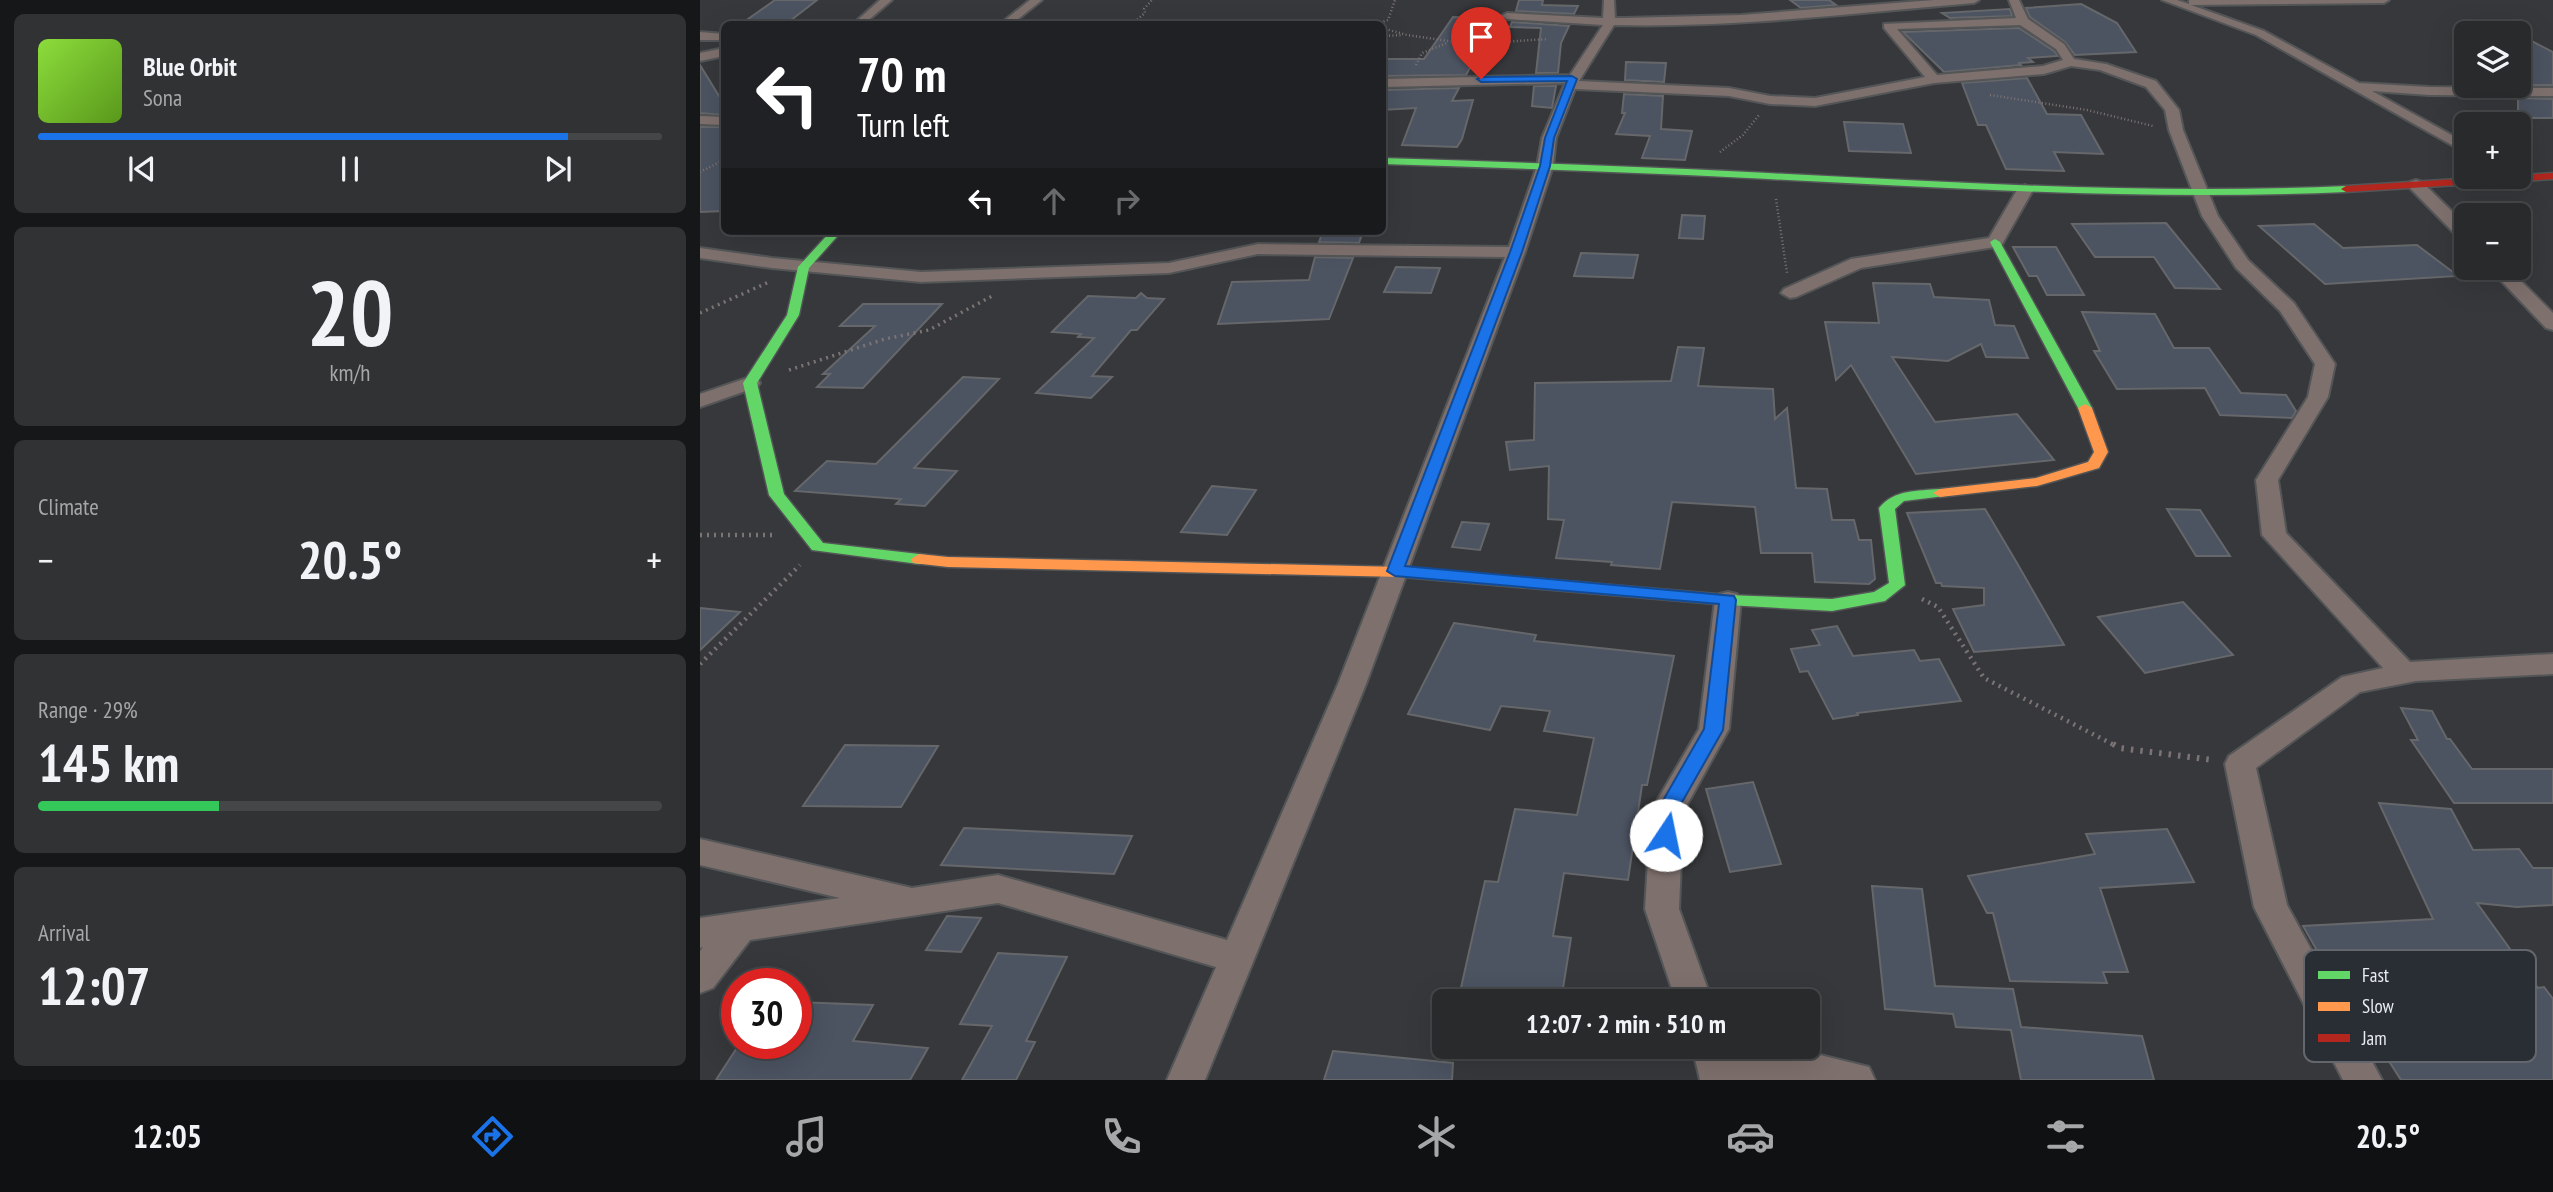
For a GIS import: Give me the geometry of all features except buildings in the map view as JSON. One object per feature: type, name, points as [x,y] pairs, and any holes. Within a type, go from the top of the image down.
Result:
[{"type":"street","points":[[862,21],[887,0]]},
{"type":"street","points":[[1009,21],[1037,0],[1053,0]]},
{"type":"street","points":[[1507,16],[1609,12],[1795,17],[1974,0]]},
{"type":"street","points":[[2014,0],[2023,21],[2060,47],[2070,62]]},
{"type":"street","points":[[2171,1],[2384,0]]},
{"type":"street","points":[[2171,1],[2260,33],[2454,142]]},
{"type":"street","points":[[1186,1080],[1352,684],[1516,252],[1545,166],[1549,138],[1571,82],[1609,12]]},
{"type":"street","points":[[1934,79],[1888,26],[2023,21]]},
{"type":"street","points":[[700,36],[721,37]]},
{"type":"street","points":[[700,57],[721,53]]},
{"type":"street","points":[[1386,83],[1571,82],[1730,92],[1770,100],[1815,102],[1934,79],[2044,70],[2070,62],[2102,67],[2151,84],[2172,110],[2176,130],[2210,216],[2242,264],[2287,307],[2325,364],[2318,397],[2267,480],[2274,535],[2404,673]]},
{"type":"street","points":[[2355,86],[2429,91],[2553,92]]},
{"type":"street","points":[[700,120],[721,121]]},
{"type":"street","points":[[1386,161],[1712,173],[2025,190],[2201,193],[2454,182]]},
{"type":"street","points":[[2531,177],[2553,176]]},
{"type":"street","points":[[2416,185],[2454,223]]},
{"type":"street","points":[[1995,242],[2025,190]]},
{"type":"street","points":[[700,401],[750,383],[793,315],[804,267],[833,235]]},
{"type":"street","points":[[1790,293],[1857,263],[1995,242]]},
{"type":"street","points":[[750,383],[777,495],[818,547],[948,562],[1395,571],[1728,600],[1832,605],[1879,597],[1897,585],[1887,508],[1900,497],[2037,482],[2094,465],[2101,452],[2086,409],[1995,242]]},
{"type":"street","points":[[700,253],[804,267],[921,277],[1169,268],[1258,249],[1516,252]]},
{"type":"street","points":[[2510,280],[2553,324]]},
{"type":"street","points":[[1690,989],[1662,909],[1667,811],[1714,730],[1728,600]]},
{"type":"street","points":[[2304,969],[2271,907],[2240,764],[2352,684],[2404,673],[2549,670]]},
{"type":"street","points":[[700,852],[915,901]]},
{"type":"street","points":[[700,933],[998,889],[1237,958]]},
{"type":"street","points":[[700,977],[740,927]]},
{"type":"street","points":[[2353,1062],[2363,1080]]},
{"type":"street","points":[[1716,1067],[1820,1073],[1856,1080]]},
{"type":"path","points":[[1136,21],[1145,13],[1144,9],[1152,0]]},
{"type":"path","points":[[1385,21],[1395,0]]},
{"type":"path","points":[[1386,29],[1469,44],[1548,39]]},
{"type":"path","points":[[1386,36],[1407,35]]},
{"type":"path","points":[[1408,82],[1422,53],[1448,42]]},
{"type":"path","points":[[1987,95],[2087,110],[2176,130]]},
{"type":"path","points":[[1712,173],[1719,153],[1743,135],[1770,100]]},
{"type":"path","points":[[700,172],[721,162]]},
{"type":"path","points":[[1775,177],[1777,216],[1790,293]]},
{"type":"path","points":[[700,313],[804,267]]},
{"type":"path","points":[[750,383],[885,339],[929,330],[1031,275]]},
{"type":"path","points":[[700,535],[759,537],[804,530]]},
{"type":"path","points":[[700,664],[818,547]]},
{"type":"path","points":[[1897,585],[1938,607],[1984,678],[2120,748],[2240,764]]},
{"type":"traffic: fast","points":[[1386,161],[2141,193],[2346,189]]},
{"type":"traffic: fast","points":[[833,235],[804,267],[793,315],[750,383],[777,495],[818,547],[919,559]]},
{"type":"traffic: fast","points":[[1995,242],[2085,408]]},
{"type":"traffic: fast","points":[[1402,572],[1728,600],[1832,605],[1879,597],[1897,585],[1887,508],[1900,497],[1940,493]]},
{"type":"traffic: slow","points":[[1940,493],[2037,482],[2094,465],[2101,452],[2085,408]]},
{"type":"traffic: slow","points":[[919,559],[948,562],[1402,572]]},
{"type":"traffic: jam","points":[[2346,189],[2553,176]]},
{"type":"route","points":[[1481,79],[1572,79],[1549,138],[1545,166],[1516,252],[1395,571],[1728,600],[1714,730],[1667,811],[1666,835]]}]
